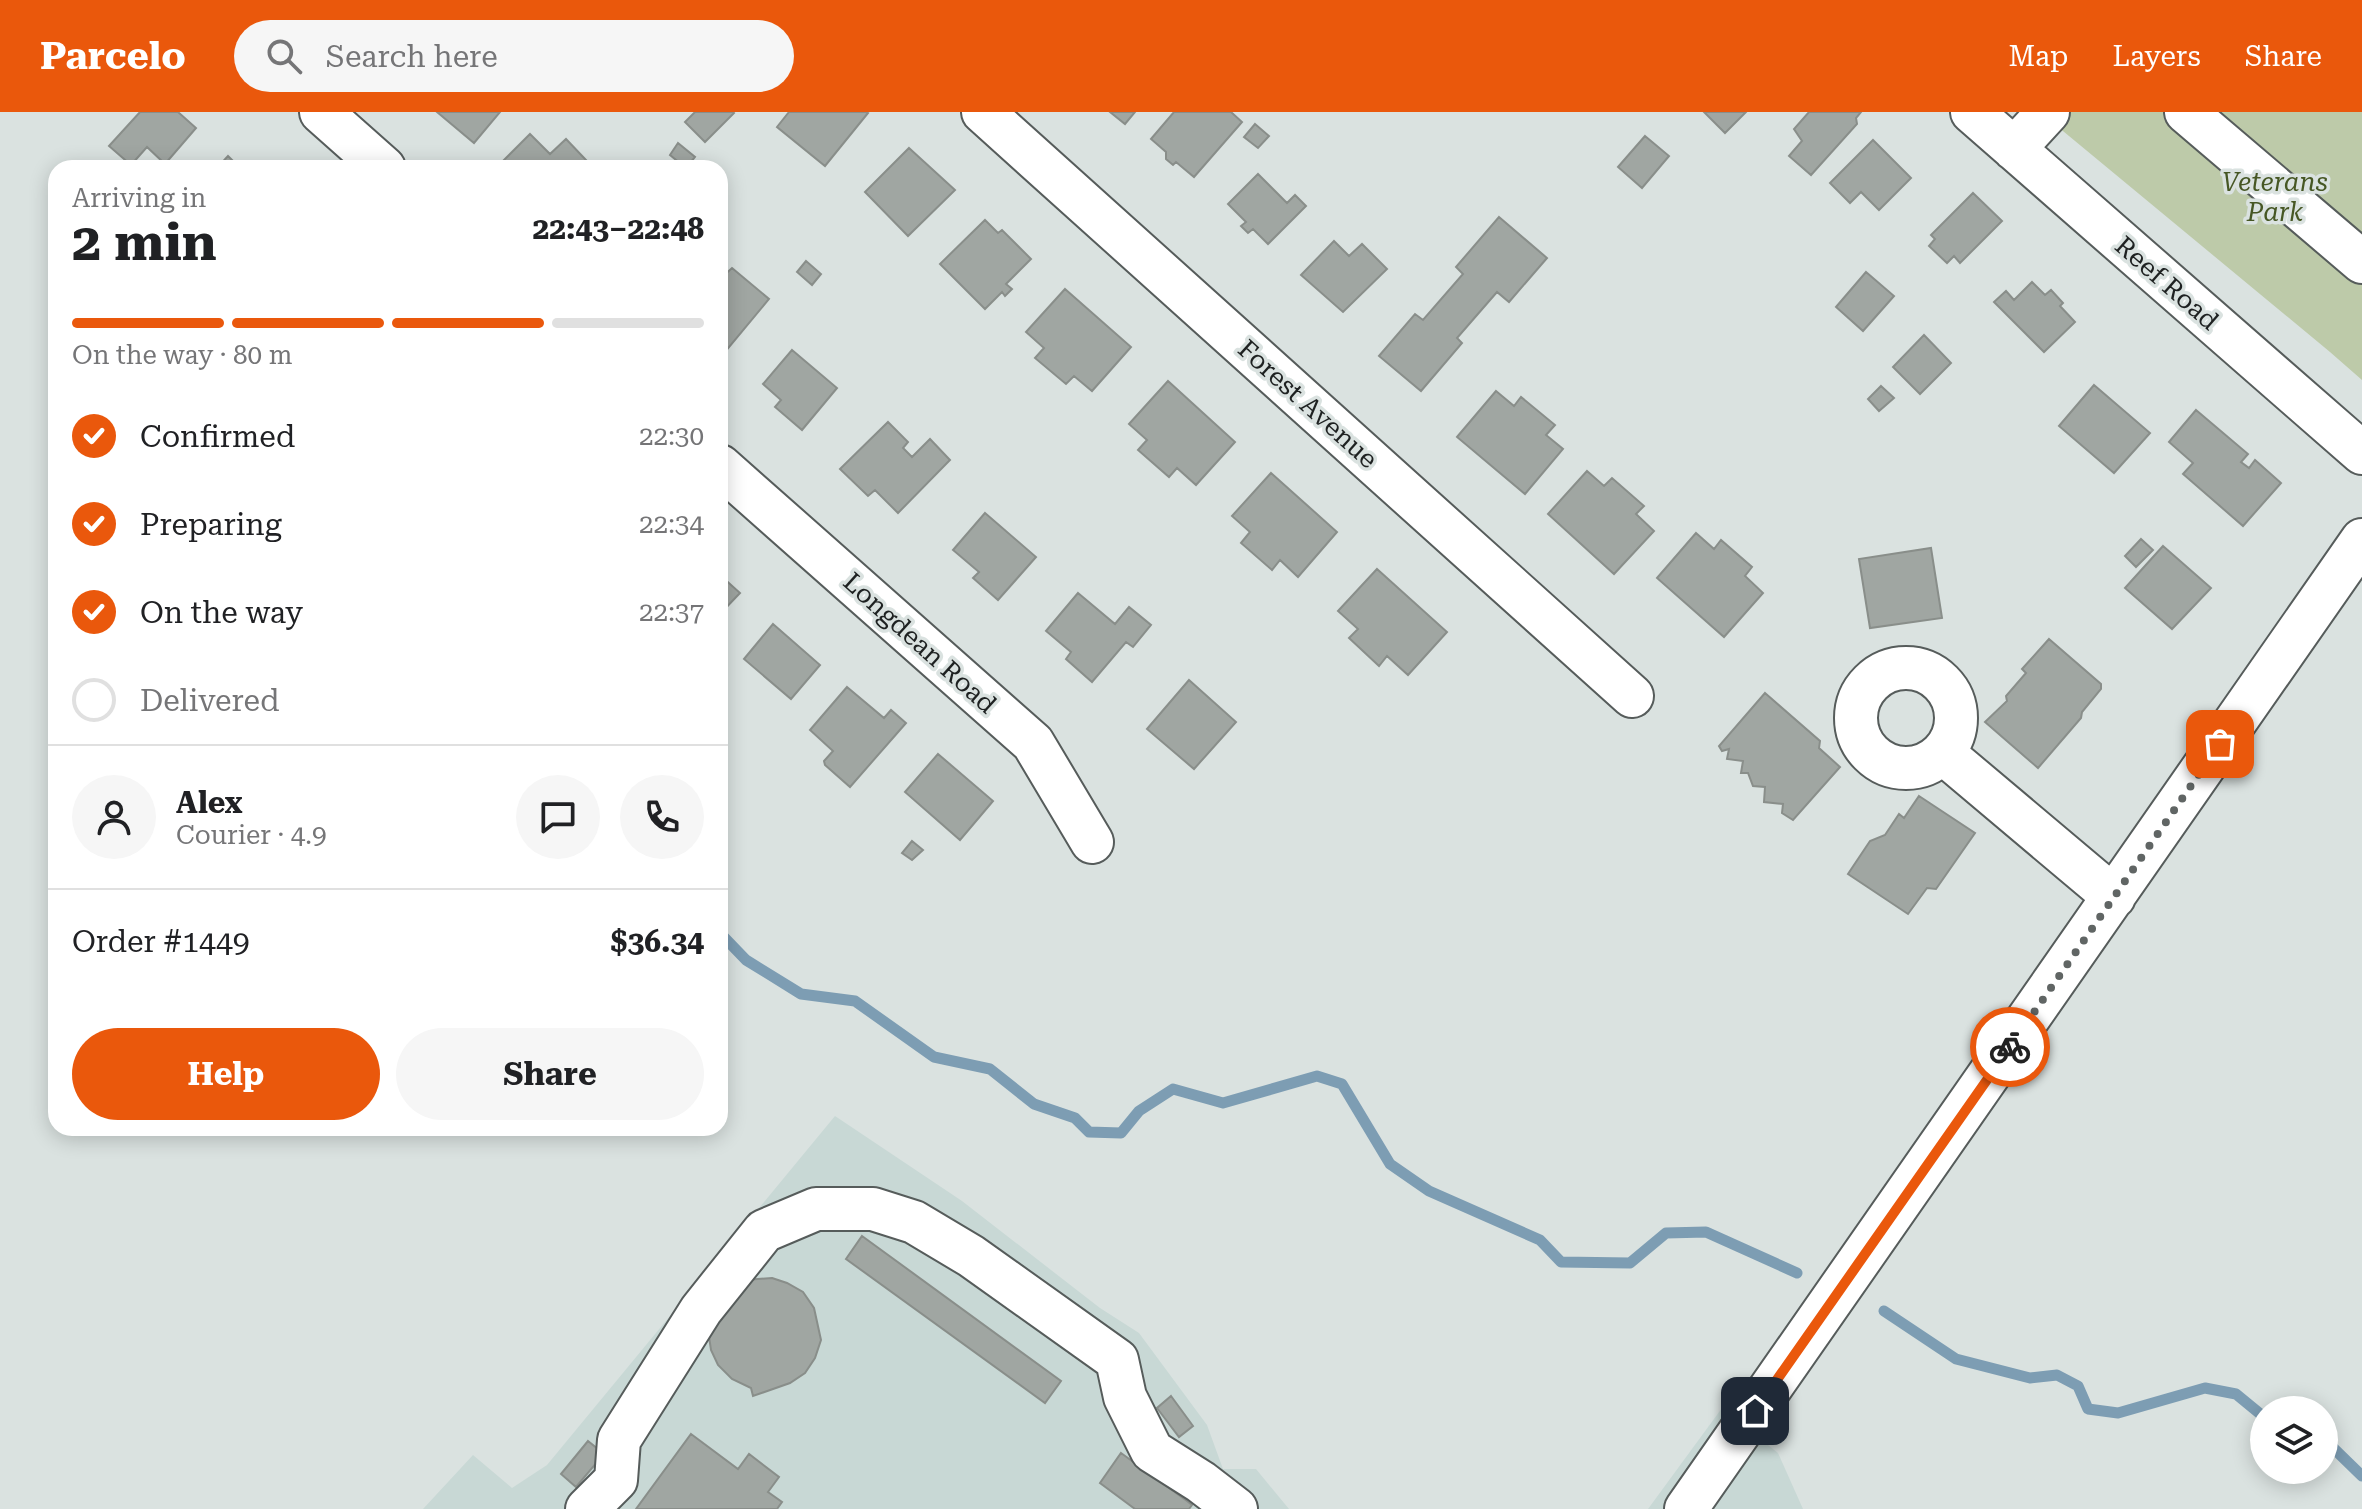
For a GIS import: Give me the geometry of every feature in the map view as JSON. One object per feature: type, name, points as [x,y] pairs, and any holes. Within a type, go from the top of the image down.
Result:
[{"type":"street","points":[[321,112],[375,160]]},
{"type":"street","name":"Forest Avenue","points":[[983,112],[1632,696]]},
{"type":"street","name":"Reef Road","points":[[1972,112],[2362,453]]},
{"type":"street","points":[[2014,149],[2048,112]]},
{"type":"street","points":[[2186,112],[2362,262]]},
{"type":"street","name":"Longdean Road","points":[[728,473],[1033,743],[1092,842]]},
{"type":"street","points":[[1686,1509],[2362,540]]},
{"type":"street","points":[[1822,736],[1876,677],[1898,668],[1925,671],[1948,690],[1955,705],[1956,722],[1952,738],[1943,753],[1929,763],[1913,768],[1896,768],[1880,761],[1868,751],[1856,723],[1862,694]]},
{"type":"street","points":[[1943,753],[2114,897]]},
{"type":"street","points":[[587,1509],[616,1480],[619,1440],[701,1310],[764,1231],[816,1209],[873,1209],[914,1222],[971,1256],[1117,1360],[1125,1397],[1152,1451],[1236,1509]]},
{"type":"shaded area","points":[[835,1116],[962,1201],[1100,1308],[1139,1333],[1207,1425],[1223,1469],[1256,1469],[1289,1509],[423,1509],[473,1455],[512,1488],[547,1465]]},
{"type":"shaded area","points":[[1722,1408],[1778,1453],[1803,1509],[1648,1509]]},
{"type":"green space","name":"Veterans Park","points":[[2040,112],[2362,112],[2362,380],[2330,352]]},
{"type":"building","points":[[140,112],[178,112],[196,128],[168,160],[161,160],[147,147],[135,160],[125,160],[109,146]]},
{"type":"building","points":[[437,112],[500,112],[474,143]]},
{"type":"building","points":[[695,112],[734,113],[705,142],[685,122]]},
{"type":"building","points":[[789,112],[868,113],[825,166],[777,127]]},
{"type":"building","points":[[1110,112],[1135,112],[1125,124]]},
{"type":"building","points":[[1174,112],[1231,112],[1242,122],[1194,177],[1176,162],[1173,165],[1166,159],[1166,152],[1151,139]]},
{"type":"building","points":[[1704,112],[1746,112],[1725,133]]},
{"type":"building","points":[[1809,112],[1861,112],[1856,118],[1857,124],[1811,175],[1789,156],[1802,141],[1794,129]]},
{"type":"building","points":[[1255,124],[1269,136],[1258,148],[1244,137]]},
{"type":"building","points":[[530,134],[550,154],[566,139],[586,160],[504,160]]},
{"type":"building","points":[[1645,136],[1669,156],[1642,188],[1618,167]]},
{"type":"building","points":[[1873,140],[1911,178],[1879,210],[1861,192],[1850,203],[1830,183]]},
{"type":"building","points":[[678,143],[695,157],[693,160],[676,160],[670,155]]},
{"type":"building","points":[[909,148],[955,190],[908,236],[865,192]]},
{"type":"building","points":[[1258,174],[1287,203],[1295,195],[1306,206],[1268,244],[1253,229],[1248,233],[1241,226],[1246,222],[1228,204]]},
{"type":"building","points":[[1973,193],[2002,221],[1960,263],[1954,256],[1947,263],[1929,246],[1935,239],[1931,235]]},
{"type":"building","points":[[1499,217],[1547,258],[1509,302],[1497,292],[1457,338],[1462,343],[1421,391],[1379,356],[1415,314],[1423,320],[1463,274],[1456,267]]},
{"type":"building","points":[[985,220],[998,233],[1002,230],[1031,259],[1006,284],[1012,289],[1005,296],[1002,292],[985,309],[940,264]]},
{"type":"building","points":[[1334,241],[1349,256],[1362,244],[1387,269],[1343,312],[1301,275]]},
{"type":"building","points":[[806,261],[821,274],[812,285],[797,272]]},
{"type":"building","points":[[732,268],[769,299],[728,348],[728,272]]},
{"type":"building","points":[[1866,272],[1894,296],[1863,331],[1836,307]]},
{"type":"building","points":[[2032,282],[2045,295],[2051,290],[2075,322],[2044,352],[1994,302],[2006,291],[2014,300]]},
{"type":"building","points":[[1065,289],[1131,347],[1092,391],[1074,376],[1066,384],[1035,358],[1044,348],[1026,332]]},
{"type":"building","points":[[1924,335],[1951,363],[1920,394],[1893,367]]},
{"type":"building","points":[[792,350],[837,388],[802,430],[775,407],[781,400],[763,384]]},
{"type":"building","points":[[1168,381],[1235,442],[1196,485],[1177,468],[1169,477],[1138,450],[1147,440],[1129,424]]},
{"type":"building","points":[[2094,385],[2150,433],[2114,473],[2059,426]]},
{"type":"building","points":[[1881,386],[1894,398],[1879,411],[1868,399]]},
{"type":"building","points":[[1496,391],[1514,406],[1521,397],[1555,425],[1546,435],[1563,449],[1525,494],[1457,437]]},
{"type":"building","points":[[2196,410],[2248,454],[2241,462],[2249,468],[2255,460],[2281,483],[2243,526],[2183,474],[2193,463],[2169,442]]},
{"type":"building","points":[[888,422],[908,442],[903,448],[912,457],[930,439],[950,460],[898,513],[875,490],[868,496],[840,469]]},
{"type":"building","points":[[1587,471],[1604,486],[1612,478],[1644,506],[1636,514],[1654,531],[1614,574],[1548,514]]},
{"type":"building","points":[[1271,473],[1337,532],[1298,577],[1280,560],[1272,570],[1241,543],[1250,532],[1232,516]]},
{"type":"building","points":[[985,513],[1036,557],[998,600],[973,578],[979,572],[953,550]]},
{"type":"building","points":[[1696,533],[1714,549],[1721,540],[1752,567],[1745,576],[1763,593],[1724,637],[1657,578]]},
{"type":"building","points":[[2141,539],[2153,550],[2136,567],[2125,556]]},
{"type":"building","points":[[2163,546],[2211,588],[2172,629],[2125,588]]},
{"type":"building","points":[[1931,548],[1942,618],[1870,628],[1859,559]]},
{"type":"building","points":[[1377,569],[1447,632],[1408,675],[1387,656],[1379,666],[1349,638],[1358,629],[1338,611]]},
{"type":"building","points":[[728,582],[740,593],[728,606]]},
{"type":"building","points":[[1078,593],[1115,624],[1129,607],[1151,625],[1133,647],[1126,642],[1092,682],[1066,659],[1071,652],[1046,631]]},
{"type":"building","points":[[773,624],[820,665],[791,699],[744,659]]},
{"type":"building","points":[[2049,639],[2101,684],[2101,689],[2082,712],[2081,718],[2038,768],[1985,722],[2007,701],[2006,696],[2026,673],[2022,669]]},
{"type":"building","points":[[1189,680],[1236,722],[1194,769],[1147,729]]},
{"type":"building","points":[[847,687],[884,718],[891,710],[906,723],[850,787],[825,765],[824,761],[833,751],[810,730]]},
{"type":"building","points":[[1765,693],[1820,741],[1819,748],[1840,767],[1793,820],[1782,813],[1783,804],[1764,802],[1765,787],[1753,786],[1748,773],[1741,773],[1743,761],[1727,759],[1729,749],[1722,751],[1719,746]]},
{"type":"building","points":[[938,754],[993,801],[960,840],[905,792]]},
{"type":"building","points":[[1919,796],[1975,833],[1936,889],[1927,888],[1908,914],[1848,874],[1870,841],[1885,835],[1899,814],[1904,818]]},
{"type":"building","points":[[912,841],[923,850],[912,860],[902,853]]},
{"type":"building","points":[[862,1236],[1061,1381],[1045,1403],[846,1259]]},
{"type":"building","points":[[772,1278],[803,1292],[814,1308],[821,1340],[815,1358],[805,1373],[790,1383],[753,1396],[751,1388],[732,1379],[718,1365],[711,1350],[708,1330],[746,1280]]},
{"type":"building","points":[[1171,1396],[1193,1426],[1179,1437],[1157,1408]]},
{"type":"building","points":[[691,1434],[738,1469],[749,1454],[779,1477],[768,1492],[782,1502],[777,1509],[636,1509]]},
{"type":"building","points":[[588,1441],[604,1454],[576,1487],[561,1474]]},
{"type":"building","points":[[1121,1453],[1192,1505],[1189,1509],[1135,1509],[1100,1483]]},
{"type":"waterway","points":[[728,941],[746,960],[801,994],[855,1001],[934,1057],[990,1069],[1034,1104],[1075,1118],[1089,1132],[1121,1133],[1139,1111],[1173,1089],[1223,1103],[1317,1076],[1342,1084],[1390,1164],[1429,1191],[1540,1240],[1561,1262],[1630,1263],[1666,1233],[1706,1232],[1797,1273]]},
{"type":"waterway","points":[[1884,1311],[1956,1359],[2030,1378],[2057,1375],[2078,1386],[2088,1409],[2118,1413],[2205,1388],[2236,1394],[2250,1406]]},
{"type":"waterway","points":[[2338,1453],[2362,1476]]},
{"type":"way so far","points":[[2010,1047],[2220,744]]},
{"type":"route","points":[[1755,1411],[2010,1047]]}]
